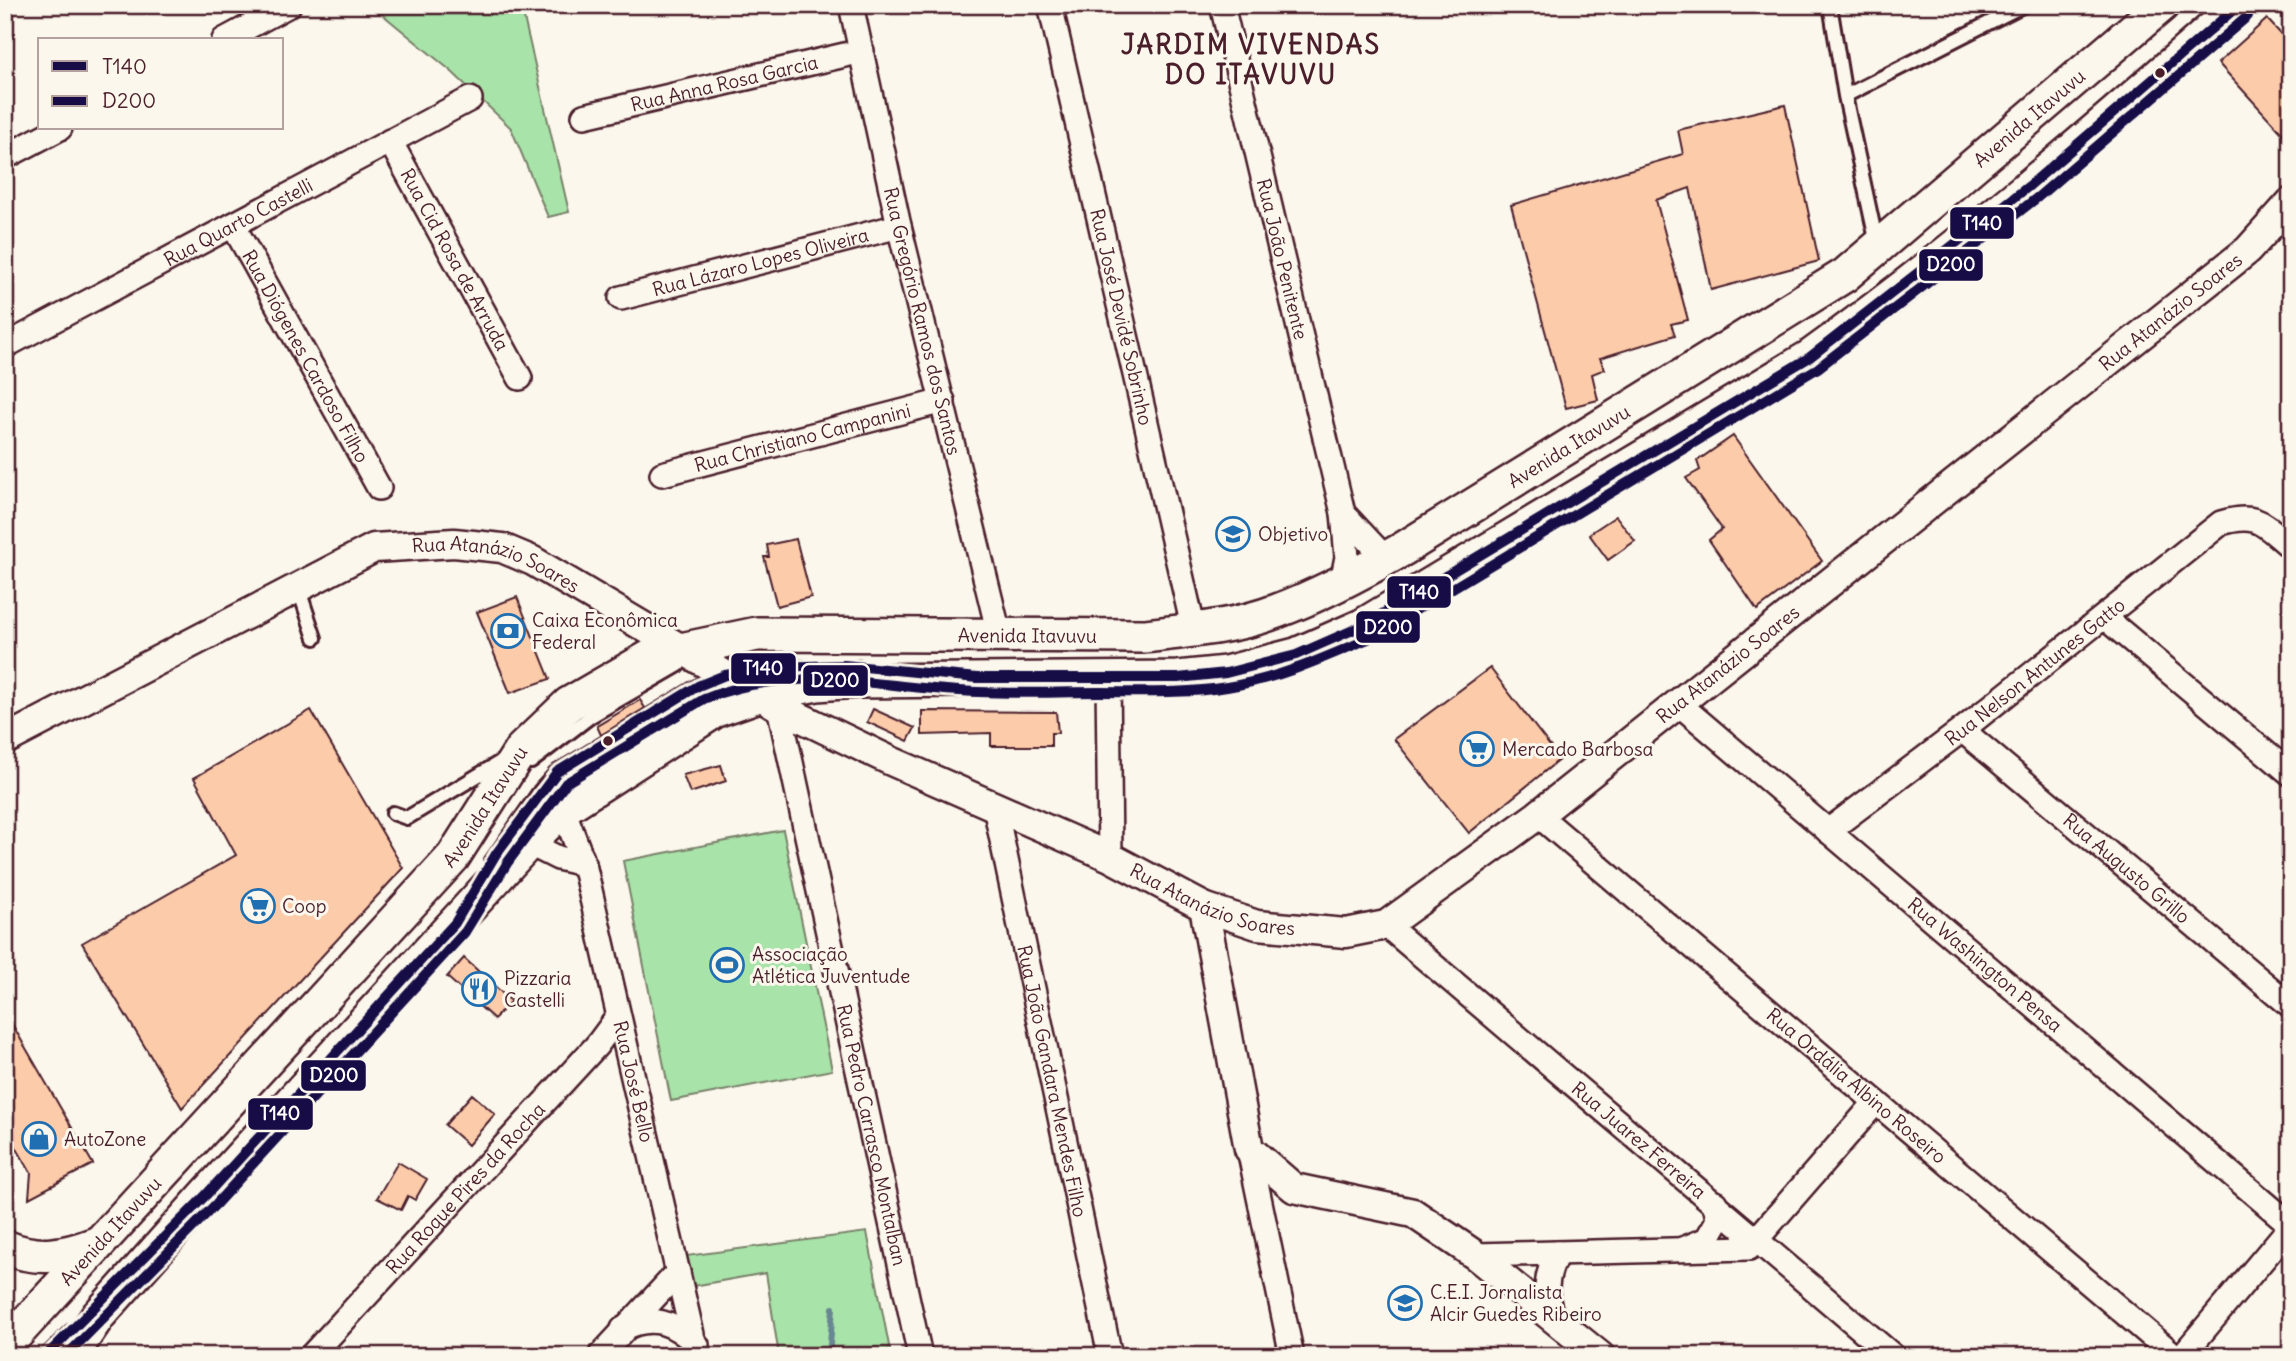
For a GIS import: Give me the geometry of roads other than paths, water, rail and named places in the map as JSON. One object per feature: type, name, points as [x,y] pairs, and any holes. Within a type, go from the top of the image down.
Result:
[{"type":"main road","name":"Avenida Itavuvu","points":[[8,1347],[96,1244],[453,857],[521,750],[569,704],[652,656],[690,655],[757,634],[1144,636],[1194,631],[1275,612],[1385,559],[1845,275],[2162,5]]},
{"type":"main road","points":[[71,1356],[98,1316],[528,843],[563,809],[716,710],[769,701],[817,684],[857,681],[1178,678],[1227,673],[1296,655],[1362,626],[1810,357],[1871,313],[2090,134],[2239,5]]},
{"type":"main road","points":[[1081,635],[1100,649],[1106,662],[1108,677]]},
{"type":"main road","points":[[5,1247],[46,1256],[65,1256],[96,1244]]},
{"type":"street","points":[[228,38],[289,5]]},
{"type":"street","name":"Rua Gregório Ramos dos Santos","points":[[851,5],[899,226],[999,634]]},
{"type":"street","name":"Rua José Devidé Sobrinho","points":[[1049,5],[1194,631]]},
{"type":"street","name":"Rua João Penitente","points":[[1222,5],[1343,513],[1347,557],[1342,582]]},
{"type":"street","name":"Rua Anna Rosa Garcia","points":[[584,116],[862,51]]},
{"type":"street","name":"Rua Quarto Castelli","points":[[5,346],[470,99]]},
{"type":"street","points":[[5,157],[56,130]]},
{"type":"street","name":"Rua Cid Rosa de Arruda","points":[[390,141],[520,378]]},
{"type":"street","name":"Rua Atanázio Soares","points":[[5,740],[374,548],[454,543],[502,548],[533,561],[769,701],[1110,858],[1203,907],[1257,925],[1346,933],[1386,925],[1538,815],[2248,250],[2291,202]]},
{"type":"street","name":"Rua Diógenes Cardoso Filho","points":[[233,225],[379,488]]},
{"type":"street","name":"Rua Lázaro Lopes Oliveira","points":[[621,298],[899,226]]},
{"type":"street","name":"Rua Christiano Campanini","points":[[662,474],[943,401]]},
{"type":"street","name":"Rua João Penitente","points":[[1343,513],[1385,559]]},
{"type":"street","name":"Rua Nelson Antunes Gatto","points":[[1829,831],[1962,730],[2221,523],[2242,517],[2264,524],[2291,547]]},
{"type":"street","points":[[2104,617],[2291,774]]},
{"type":"street","points":[[1108,677],[1110,858]]},
{"type":"street","name":"Rua Pedro Carrasco Montalban","points":[[769,701],[920,1356]]},
{"type":"street","name":"Rua Washington Pensa","points":[[1679,704],[2291,1226]]},
{"type":"street","name":"Rua Augusto Grillo","points":[[1962,730],[2291,1006]]},
{"type":"street","name":"Rua João Gandara Mendes Filho","points":[[995,807],[1110,1356]]},
{"type":"street","name":"Rua José Bello","points":[[563,809],[577,839],[584,864],[617,1018],[697,1350]]},
{"type":"street","name":"Rua Ordália Albino Roseiro","points":[[1538,815],[2175,1356]]},
{"type":"street","points":[[528,843],[558,858],[584,864]]},
{"type":"street","points":[[1203,907],[1249,1149],[1293,1356]]},
{"type":"street","name":"Rua Juarez Ferreira","points":[[1386,925],[1893,1356]]},
{"type":"street","name":"Rua Roque Pires da Rocha","points":[[311,1356],[597,1045],[617,1018]]},
{"type":"street","points":[[1475,1255],[1749,1248],[1758,1241],[1876,1102]]},
{"type":"street","points":[[1249,1149],[1294,1188],[1413,1213],[1475,1255],[1600,1356]]},
{"type":"street","points":[[1262,1211],[1273,1200],[1294,1188]]},
{"type":"street","points":[[1681,1250],[1707,1239],[1718,1220],[1715,1203]]},
{"type":"street","points":[[2182,1356],[2291,1226]]},
{"type":"street","points":[[1553,1318],[1547,1303],[1547,1271],[1558,1253]]},
{"type":"street","points":[[600,1356],[678,1272]]},
{"type":"street","points":[[623,1329],[636,1322],[656,1322],[678,1327],[697,1350]]},
{"type":"lane","points":[[1830,5],[1845,96],[1878,247]]},
{"type":"lane","points":[[1845,96],[2024,5]]},
{"type":"lane","points":[[298,586],[315,638]]},
{"type":"lane","points":[[489,803],[539,755],[591,716],[690,655]]},
{"type":"lane","points":[[455,923],[502,845],[540,791],[557,772],[689,691],[725,676],[771,667],[844,665],[977,678]]},
{"type":"lane","points":[[393,813],[407,818],[521,750]]},
{"type":"lane","points":[[46,1356],[206,1195]]},
{"type":"waterway","points":[[829,1356],[833,1308]]},
{"type":"place","name":"Objetivo","points":[[1233,534]]},
{"type":"place","name":"Caixa Econômica Federal","points":[[508,631]]},
{"type":"place","name":"Mercado Barbosa","points":[[1477,749]]},
{"type":"place","name":"Coop","points":[[258,906]]},
{"type":"place","name":"Associação Atlética Juventude","points":[[727,965]]},
{"type":"place","name":"Pizzaria Castelli","points":[[479,989]]},
{"type":"place","name":"AutoZone","points":[[39,1139]]},
{"type":"place","name":"C.E.I. Jornalista Alcir Guedes Ribeiro","points":[[1405,1303]]},
{"type":"district","name":"JARDIM VIVENDAS DO ITAVUVU","points":[[1251,60]]}]
